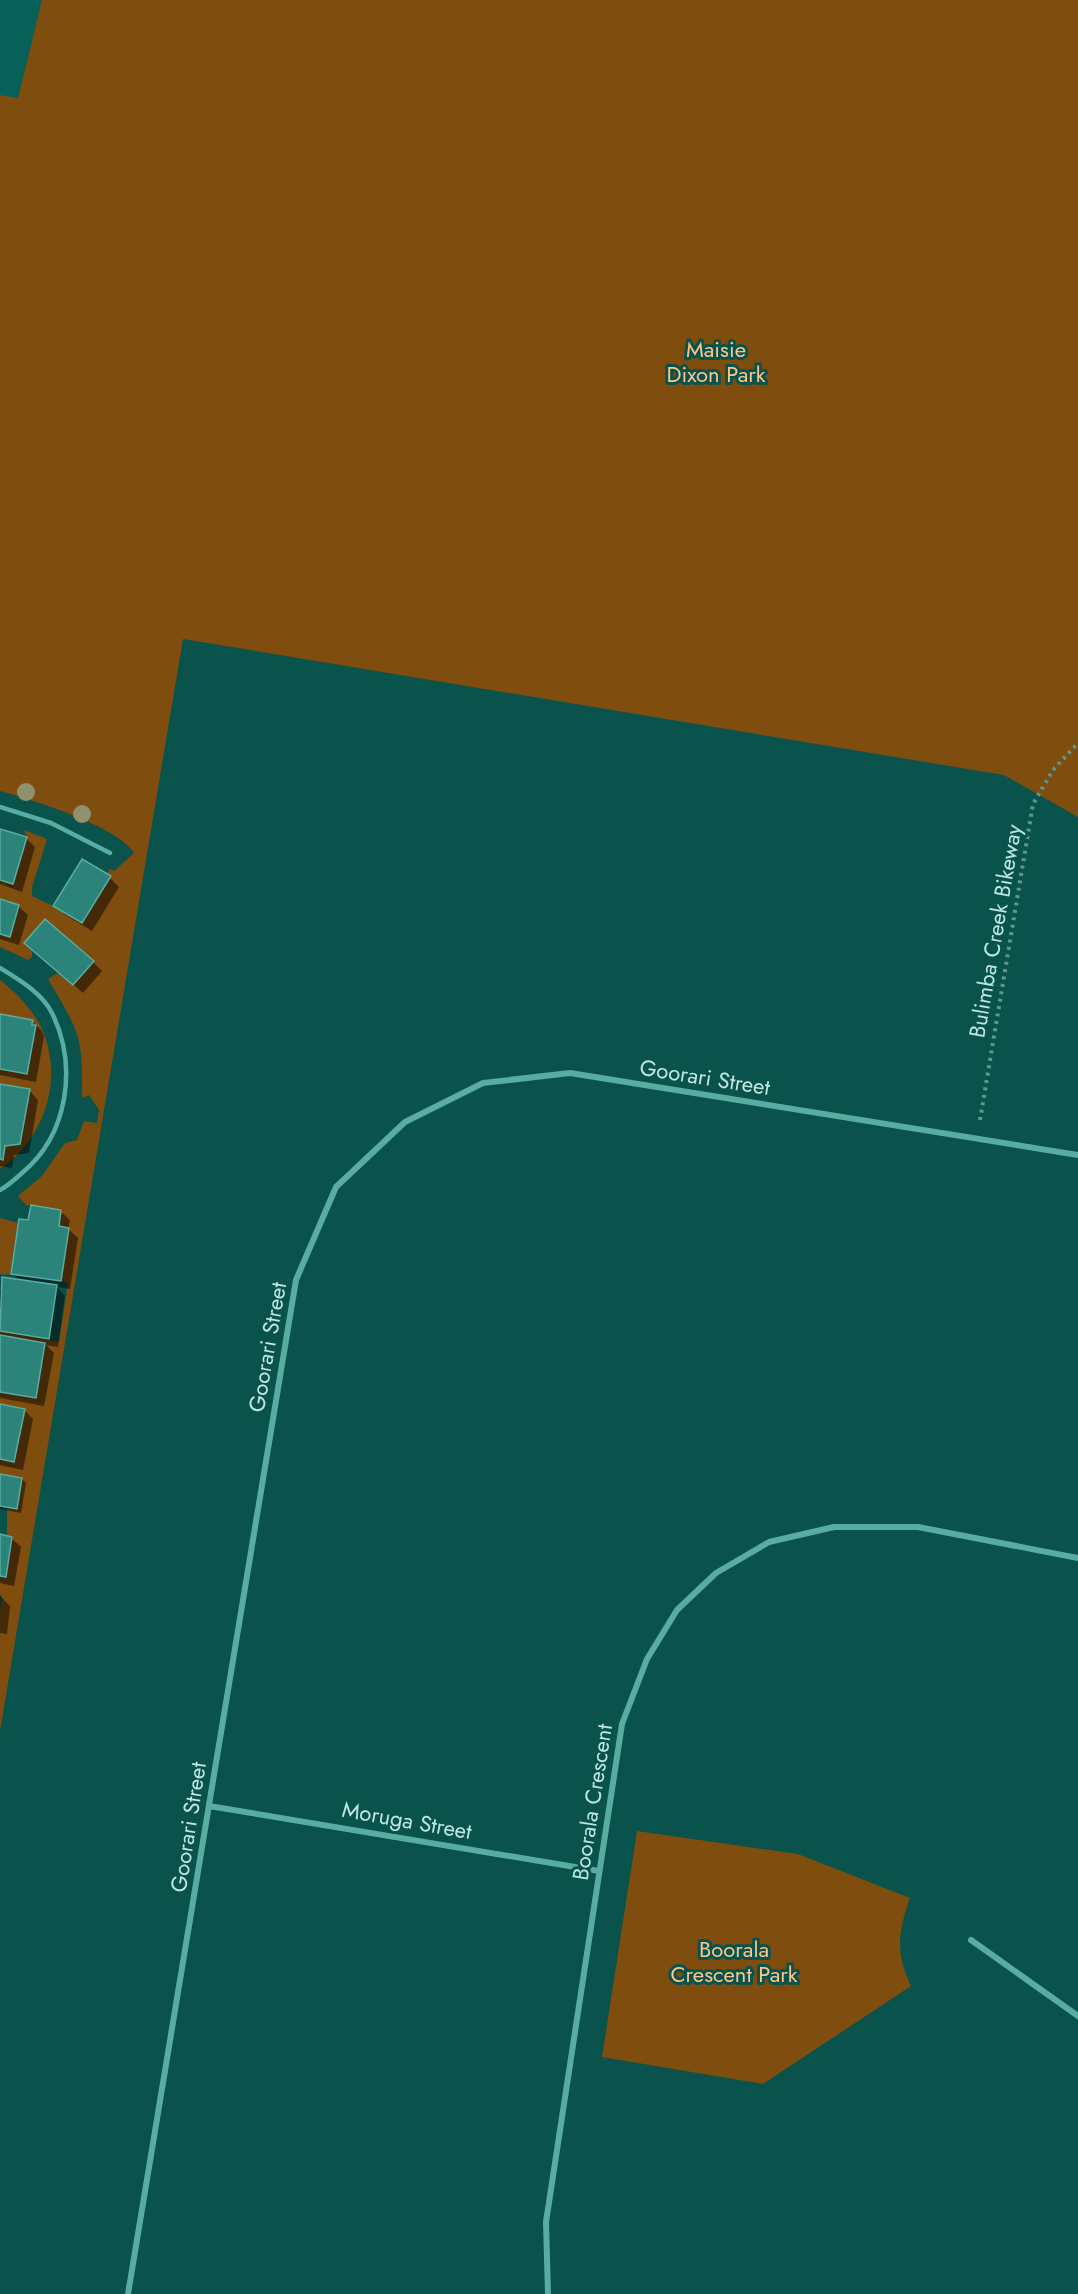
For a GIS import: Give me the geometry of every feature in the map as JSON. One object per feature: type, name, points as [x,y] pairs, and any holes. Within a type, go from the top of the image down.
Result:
[{"type":"street","name":"Goorari Street","points":[[128,2294],[296,1280],[336,1187],[405,1122],[483,1083],[570,1073],[1078,1155]]},
{"type":"street","name":"Boorala Crescent","points":[[548,2294],[546,2222],[622,1724],[647,1659],[677,1610],[716,1573],[769,1542],[834,1527],[918,1527],[1078,1558]]},
{"type":"street","name":"Moruga Street","points":[[209,1806],[599,1871]]},
{"type":"street","points":[[971,1940],[1078,2016]]},
{"type":"lane","points":[[0,807],[51,823],[110,853]]},
{"type":"lane","points":[[0,968],[27,985],[51,1011],[64,1047],[66,1094],[55,1132],[35,1162],[0,1190]]},
{"type":"path","name":"Bulimba Creek Bikeway","points":[[977,1139],[1033,804],[1053,770],[1078,743]]},
{"type":"shaded area","points":[[0,0],[42,0],[18,98],[0,95]]},
{"type":"green space","name":"Maisie Dixon Park","points":[[42,0],[1078,0],[1078,817],[1004,775],[183,639],[0,1731],[2,1596],[0,1595],[0,1576],[6,1577],[12,1537],[7,1536],[7,1507],[17,1509],[22,1478],[0,1474],[0,1459],[25,1409],[0,1404],[0,1392],[36,1398],[45,1343],[0,1335],[0,1331],[59,1342],[68,1283],[61,1281],[69,1228],[59,1226],[61,1210],[26,1205],[18,1196],[42,1176],[65,1143],[77,1140],[84,1121],[97,1123],[99,1110],[89,1095],[82,1098],[78,1037],[48,979],[58,973],[73,985],[94,961],[45,920],[24,943],[32,951],[32,957],[28,960],[0,947],[0,934],[10,936],[19,905],[0,899],[0,880],[13,884],[27,837],[24,830],[47,839],[32,887],[32,896],[82,923],[111,877],[107,873],[110,869],[114,871],[134,853],[111,833],[93,824],[52,807],[0,791],[0,95],[18,98]]},
{"type":"green space","points":[[0,980],[25,1004],[41,1026],[49,1053],[51,1072],[50,1091],[38,1126],[28,1143],[0,1169]]},
{"type":"green space","points":[[0,1218],[18,1223],[10,1275],[0,1274]]},
{"type":"green space","name":"Boorala Crescent Park","points":[[637,1831],[798,1854],[910,1898],[901,1932],[900,1952],[911,1986],[763,2084],[602,2057]]},
{"type":"building","points":[[0,829],[27,837],[13,884],[0,880]]},
{"type":"building","points":[[82,859],[111,876],[82,923],[53,906]]},
{"type":"building","points":[[0,899],[19,905],[10,937],[0,934]]},
{"type":"building","points":[[45,919],[94,961],[73,985],[24,943]]},
{"type":"building","points":[[0,1014],[33,1020],[32,1025],[36,1025],[27,1074],[0,1069]]},
{"type":"building","points":[[0,1084],[30,1089],[20,1144],[5,1146],[3,1160],[0,1159]]},
{"type":"building","points":[[31,1205],[61,1210],[59,1226],[69,1228],[61,1281],[11,1274],[19,1219],[28,1220]]},
{"type":"building","points":[[2,1277],[57,1285],[49,1339],[0,1331]]},
{"type":"building","points":[[0,1335],[45,1343],[36,1398],[0,1392]]},
{"type":"building","points":[[0,1404],[25,1409],[14,1462],[0,1459]]},
{"type":"building","points":[[0,1474],[22,1478],[17,1509],[0,1506]]},
{"type":"building","points":[[0,1534],[12,1537],[6,1577],[0,1576]]}]
